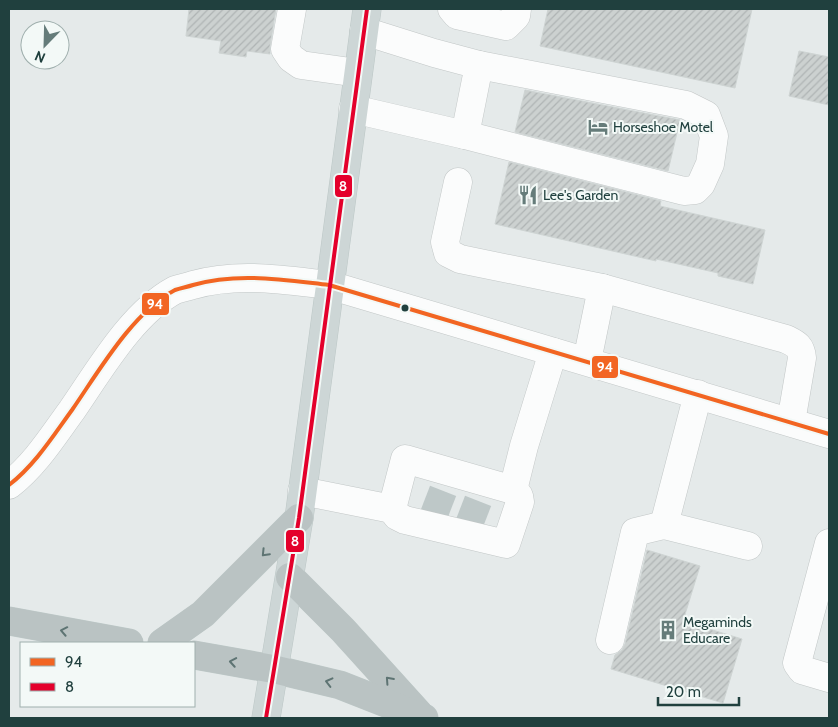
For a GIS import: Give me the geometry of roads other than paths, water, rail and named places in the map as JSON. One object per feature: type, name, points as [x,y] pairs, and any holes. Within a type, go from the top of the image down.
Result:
[{"type":"highway","points":[[163,642],[203,614],[299,518]]},
{"type":"highway","points":[[290,577],[343,630],[423,718]]},
{"type":"highway","points":[[9,620],[125,642]]},
{"type":"highway","points":[[195,655],[273,669],[340,685],[423,718]]},
{"type":"main road","points":[[266,718],[299,518],[366,20]]},
{"type":"street","points":[[292,9],[286,48],[291,58],[301,65],[358,74]]},
{"type":"street","points":[[452,9],[457,14],[506,26],[516,16],[517,9]]},
{"type":"street","points":[[353,109],[684,191],[694,190],[701,184],[710,164],[714,136],[706,115],[686,105],[479,65],[434,53],[366,20]]},
{"type":"street","points":[[464,135],[479,65]]},
{"type":"street","points":[[458,182],[445,242],[448,254],[460,259],[602,288],[786,339],[796,344],[801,349],[802,358],[791,422]]},
{"type":"street","points":[[9,485],[18,478],[46,446],[132,327],[156,303],[176,290],[205,282],[242,278],[329,285],[829,434]]},
{"type":"street","points":[[587,362],[602,288]]},
{"type":"street","points":[[513,490],[524,446],[553,352]]},
{"type":"street","points":[[664,525],[698,394]]},
{"type":"street","points":[[405,459],[448,479],[483,489],[513,490],[519,496],[520,502],[506,544],[466,530],[431,521],[405,520],[397,516],[392,508],[405,459]]},
{"type":"street","points":[[302,491],[392,508]]},
{"type":"street","points":[[610,640],[635,532],[664,525],[748,546]]},
{"type":"street","points":[[829,543],[797,663],[802,670],[829,678]]},
{"type":"tunnel","points":[[433,517],[445,486]]},
{"type":"tunnel","points":[[468,527],[480,496]]},
{"type":"place","name":"Horseshoe Motel","points":[[598,127]]},
{"type":"place","name":"Lee's Garden","points":[[528,195]]},
{"type":"place","name":"Megaminds Educare","points":[[668,630]]}]
